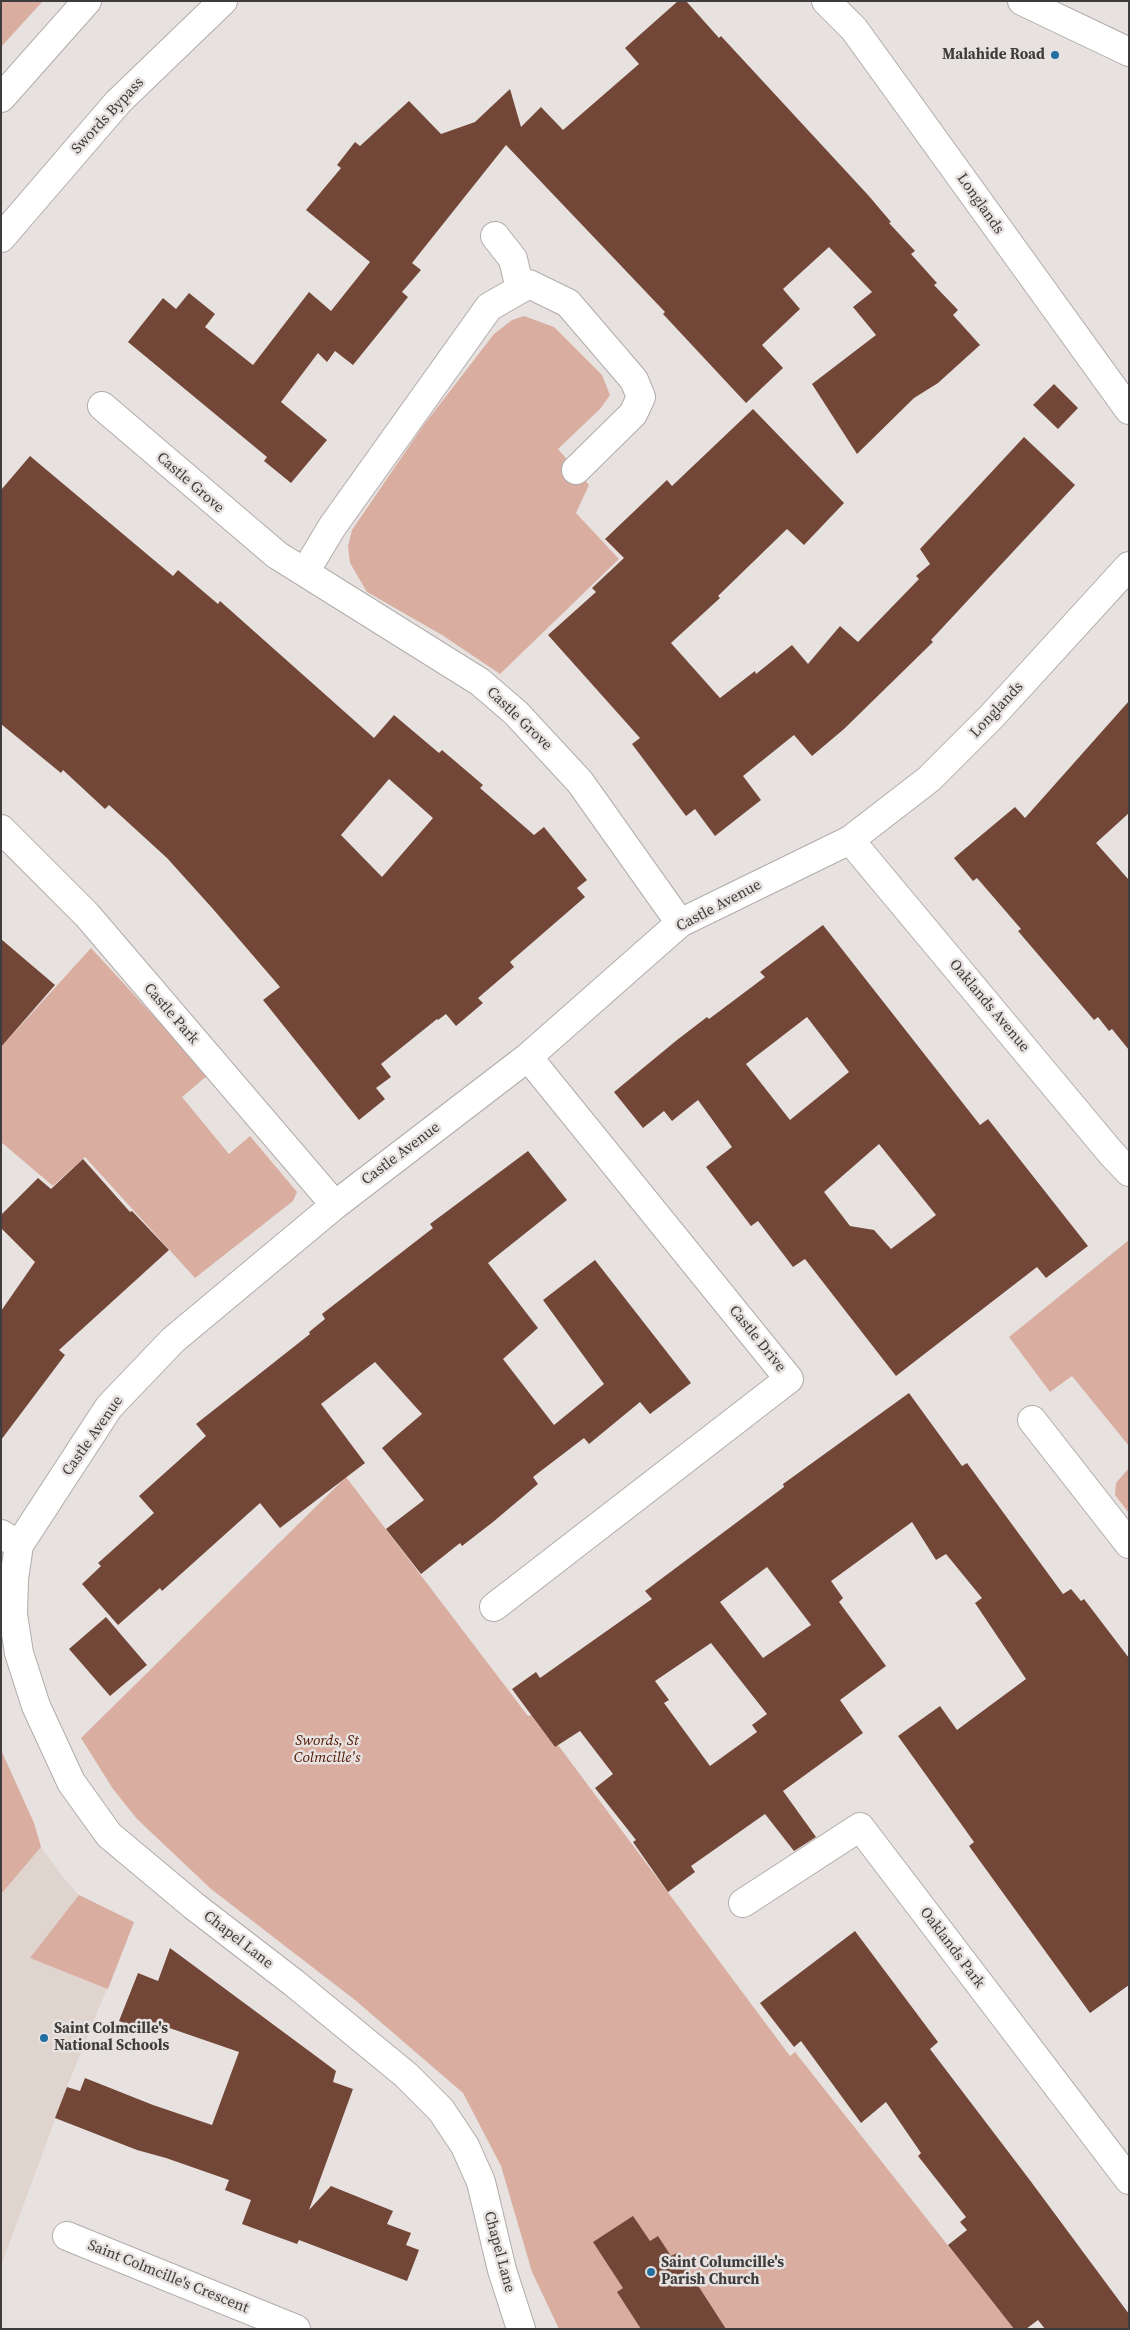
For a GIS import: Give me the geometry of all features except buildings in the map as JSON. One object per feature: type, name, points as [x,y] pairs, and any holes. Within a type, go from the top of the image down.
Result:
[{"type":"street","points":[[1,98],[87,1]]},
{"type":"street","name":"Swords Bypass","points":[[1,238],[118,102],[223,1]]},
{"type":"street","name":"Longlands","points":[[826,1],[854,29],[1129,410]]},
{"type":"street","points":[[1022,1],[1129,52]]},
{"type":"street","points":[[495,236],[513,259],[520,289]]},
{"type":"street","points":[[305,572],[332,527],[488,307],[529,284],[568,303],[634,380],[641,397],[633,414],[576,470]]},
{"type":"street","name":"Castle Grove","points":[[102,406],[253,537],[277,555],[480,682],[516,713],[580,782],[680,923]]},
{"type":"street","name":"Longlands","points":[[850,840],[929,779],[992,716],[1129,566]]},
{"type":"street","name":"Castle Park","points":[[1,829],[87,915],[335,1205]]},
{"type":"street","name":"Castle Avenue","points":[[10,1540],[116,1401],[173,1340],[335,1205],[528,1057],[680,923],[850,840]]},
{"type":"street","name":"Oaklands Avenue","points":[[850,840],[1111,1154],[1129,1172]]},
{"type":"street","name":"Castle Drive","points":[[494,1607],[789,1379],[528,1057]]},
{"type":"street","points":[[1032,1420],[1129,1544]]},
{"type":"street","name":"Chapel Lane","points":[[10,1540],[14,1579],[12,1615],[20,1653],[36,1706],[70,1782],[109,1835],[194,1906],[294,1983],[406,2075],[441,2110],[465,2146],[481,2182],[502,2270],[521,2329]]},
{"type":"street","name":"Oaklands Park","points":[[743,1903],[860,1827],[1129,2180]]},
{"type":"street","name":"Saint Colmcille's Crescent","points":[[68,2236],[296,2329]]},
{"type":"shaded area","name":"Saint Colmcille's National Schools","points":[[1,1750],[34,1823],[41,1847],[63,1877],[79,1895],[134,1922],[67,2087],[1,2266]]},
{"type":"green space","points":[[1,1],[43,1],[1,47]]},
{"type":"green space","points":[[524,316],[554,327],[602,375],[610,395],[600,409],[558,449],[589,485],[576,513],[619,559],[500,674],[442,635],[367,592],[350,563],[348,546],[352,530],[423,426],[494,334],[512,320]]},
{"type":"green space","points":[[91,948],[208,1075],[182,1097],[229,1154],[250,1136],[297,1192],[293,1201],[195,1278],[85,1157],[53,1186],[1,1142],[1,1047]]},
{"type":"green space","points":[[1129,1240],[1129,1446],[1072,1376],[1050,1392],[1009,1337]]},
{"type":"green space","points":[[1129,1468],[1129,1513],[1115,1495],[1116,1483]]},
{"type":"green space","name":"Swords, St Colmcille's","points":[[346,1477],[528,1716],[531,1715],[555,1747],[558,1745],[790,2056],[795,2052],[1014,2329],[559,2329],[532,2272],[501,2166],[463,2093],[355,2000],[211,1889],[137,1819],[113,1789],[81,1738]]},
{"type":"green space","points":[[1,1750],[34,1823],[41,1847],[1,1894]]},
{"type":"green space","points":[[79,1895],[134,1922],[108,1989],[30,1958]]},
{"type":"place","name":"Malahide Road","points":[[1055,55]]},
{"type":"place","name":"Saint Colmcille's National Schools","points":[[44,2038]]},
{"type":"place","name":"Saint Columcille's Parish Church","points":[[651,2272]]}]
